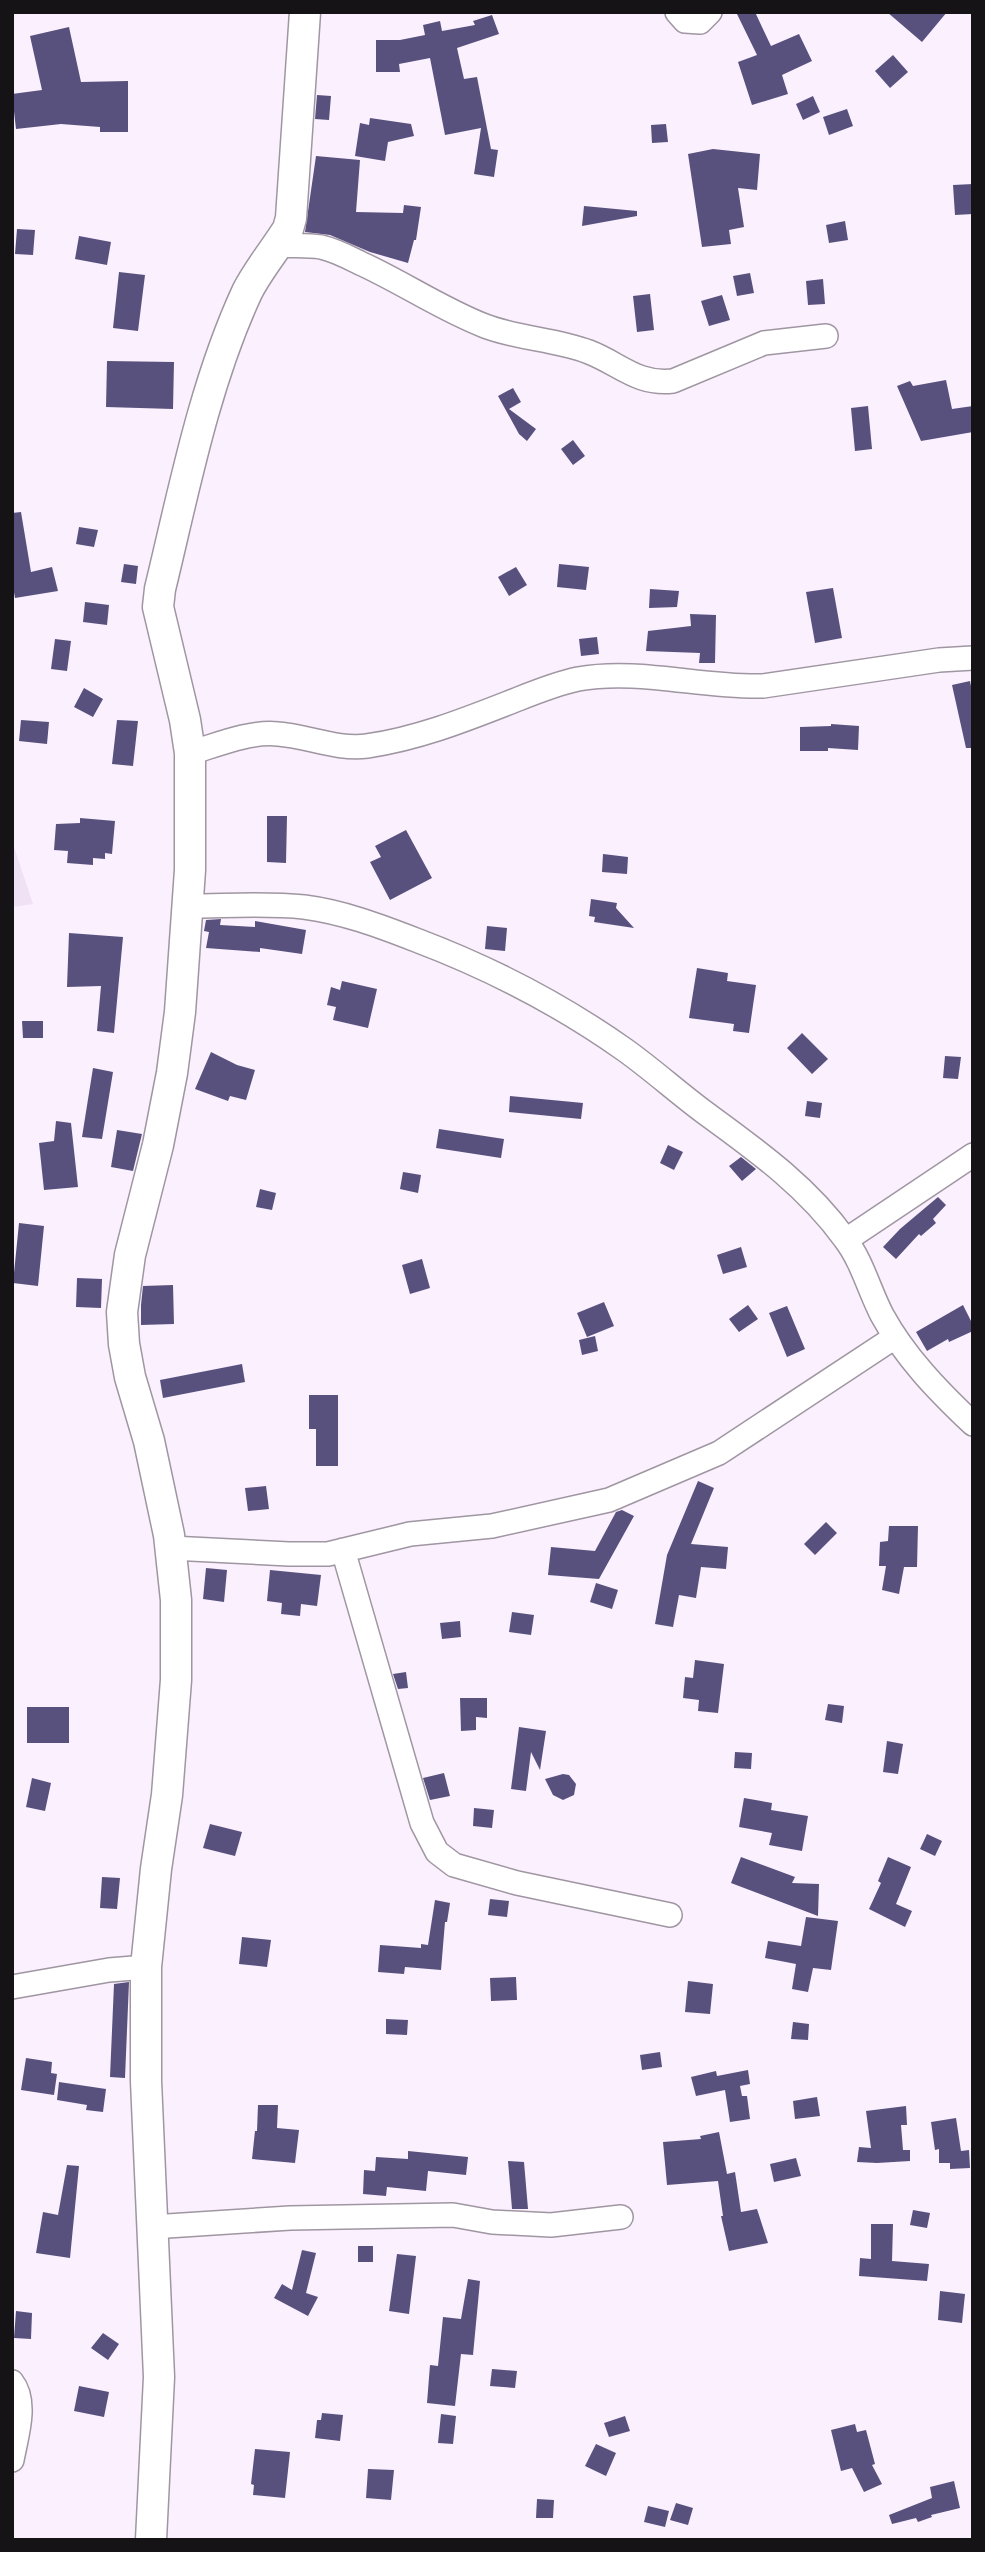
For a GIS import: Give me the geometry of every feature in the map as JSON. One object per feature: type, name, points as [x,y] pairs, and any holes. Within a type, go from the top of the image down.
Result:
[{"type":"street","points":[[677,12],[685,21],[700,22],[710,12]]},
{"type":"street","points":[[151,2540],[159,2377],[146,2081],[146,1967],[167,1795],[176,1681],[176,1600],[171,1548],[149,1441],[130,1377],[122,1312],[130,1255],[158,1145],[172,1073],[180,1012],[190,870],[190,753],[185,720],[158,607],[192,456],[220,361],[248,291],[288,229],[293,206],[308,14]]},
{"type":"street","points":[[278,245],[320,247],[335,251],[391,277],[483,326],[518,337],[559,343],[588,352],[644,381],[673,381],[764,343],[826,336]]},
{"type":"street","points":[[190,753],[254,735],[275,733],[359,747],[385,744],[439,730],[550,686],[581,679],[648,678],[736,687],[763,686],[939,660],[973,658]]},
{"type":"street","points":[[188,906],[282,906],[339,913],[379,926],[465,959],[531,990],[626,1051],[746,1141],[793,1180],[846,1240],[882,1315],[905,1353],[973,1424]]},
{"type":"street","points":[[846,1240],[973,1155]]},
{"type":"street","points":[[171,1548],[328,1554],[411,1534],[492,1526],[608,1500],[719,1453],[895,1337]]},
{"type":"street","points":[[343,1550],[422,1823],[436,1852],[454,1865],[505,1879],[670,1915]]},
{"type":"street","points":[[12,1987],[109,1970],[146,1967]]},
{"type":"street","points":[[152,2227],[290,2218],[453,2215],[492,2222],[551,2225],[621,2217]]},
{"type":"street","points":[[12,2382],[17,2388],[19,2400],[18,2428],[12,2460]]},
{"type":"shaded area","points":[[12,841],[33,904],[12,907]]},
{"type":"building","points":[[736,12],[755,12],[771,46],[799,34],[812,61],[782,75],[788,94],[752,105],[738,62],[757,55]]},
{"type":"building","points":[[887,12],[947,12],[922,42]]},
{"type":"building","points":[[492,15],[499,34],[457,48],[464,79],[477,77],[491,149],[498,150],[494,177],[474,174],[481,128],[445,135],[430,58],[399,64],[400,72],[376,72],[376,40],[400,40],[425,35],[423,25],[440,21],[442,31],[475,25],[473,21]]},
{"type":"building","points":[[69,27],[81,82],[128,81],[128,132],[100,132],[100,127],[61,124],[16,129],[12,94],[42,90],[30,36]]},
{"type":"building","points":[[893,55],[908,72],[890,88],[875,71]]},
{"type":"building","points":[[317,95],[331,96],[329,120],[315,119]]},
{"type":"building","points":[[813,96],[820,112],[803,120],[796,104]]},
{"type":"building","points":[[847,109],[853,126],[829,135],[823,117]]},
{"type":"building","points":[[370,118],[411,124],[414,136],[388,142],[385,161],[355,156],[360,123],[369,125]]},
{"type":"building","points":[[666,124],[668,142],[652,143],[651,125]]},
{"type":"building","points":[[713,149],[760,154],[757,190],[738,188],[744,227],[729,230],[731,244],[702,247],[688,154]]},
{"type":"building","points":[[316,156],[360,160],[356,212],[403,213],[404,205],[421,207],[416,240],[408,263],[370,252],[330,235],[305,232]]},
{"type":"building","points":[[973,184],[973,214],[955,215],[953,185]]},
{"type":"building","points":[[584,206],[637,211],[637,216],[582,226]]},
{"type":"building","points":[[845,221],[848,240],[829,243],[826,225]]},
{"type":"building","points":[[17,229],[35,230],[33,255],[15,254]]},
{"type":"building","points":[[79,236],[111,242],[107,265],[75,259]]},
{"type":"building","points":[[119,272],[145,275],[138,331],[113,328]]},
{"type":"building","points":[[750,273],[754,293],[737,296],[733,276]]},
{"type":"building","points":[[823,279],[825,304],[808,305],[806,281]]},
{"type":"building","points":[[650,294],[654,330],[637,332],[633,296]]},
{"type":"building","points":[[722,295],[730,320],[709,326],[701,301]]},
{"type":"building","points":[[107,361],[174,362],[173,409],[106,407]]},
{"type":"building","points":[[946,380],[952,409],[973,406],[973,432],[921,441],[897,386],[910,381],[913,386]]},
{"type":"building","points":[[513,388],[521,402],[509,409],[536,429],[527,441],[519,434],[498,396]]},
{"type":"building","points":[[868,406],[872,449],[855,451],[851,408]]},
{"type":"building","points":[[573,440],[585,456],[573,465],[561,449]]},
{"type":"building","points":[[21,512],[31,572],[52,567],[58,591],[15,598],[12,581],[12,513]]},
{"type":"building","points":[[79,527],[98,530],[94,547],[76,544]]},
{"type":"building","points":[[124,564],[138,566],[136,584],[121,582]]},
{"type":"building","points":[[559,564],[589,567],[586,590],[557,587]]},
{"type":"building","points":[[516,567],[527,585],[509,596],[498,577]]},
{"type":"building","points":[[833,588],[842,638],[815,643],[806,592]]},
{"type":"building","points":[[650,589],[679,591],[677,607],[649,608]]},
{"type":"building","points":[[85,602],[109,605],[107,625],[83,622]]},
{"type":"building","points":[[690,614],[716,615],[715,663],[699,663],[700,653],[646,651],[648,631],[691,626]]},
{"type":"building","points":[[597,637],[599,654],[581,656],[579,639]]},
{"type":"building","points":[[55,639],[71,641],[67,671],[51,669]]},
{"type":"building","points":[[970,681],[973,696],[973,748],[966,748],[952,685]]},
{"type":"building","points":[[84,688],[103,699],[93,717],[74,707]]},
{"type":"building","points":[[21,720],[49,722],[47,744],[19,741]]},
{"type":"building","points":[[117,720],[138,721],[133,766],[112,764]]},
{"type":"building","points":[[831,724],[859,726],[858,750],[828,748],[828,751],[800,751],[800,727]]},
{"type":"building","points":[[267,816],[287,816],[286,863],[267,862]]},
{"type":"building","points":[[80,818],[115,821],[112,854],[105,853],[105,859],[93,858],[93,865],[67,863],[68,851],[54,850],[56,824],[80,823]]},
{"type":"building","points":[[406,830],[432,878],[390,900],[370,862],[381,857],[375,846]]},
{"type":"building","points":[[603,854],[628,857],[627,874],[602,872]]},
{"type":"building","points":[[591,899],[617,903],[616,908],[634,928],[594,922],[595,917],[589,916]]},
{"type":"building","points":[[221,919],[220,925],[255,927],[255,921],[306,930],[302,954],[260,948],[260,952],[206,948],[209,932],[204,931],[206,920]]},
{"type":"building","points":[[487,926],[507,928],[505,951],[485,949]]},
{"type":"building","points":[[69,933],[123,937],[114,1033],[97,1031],[101,986],[67,987]]},
{"type":"building","points":[[697,968],[728,973],[727,981],[756,985],[749,1033],[733,1031],[734,1024],[689,1018]]},
{"type":"building","points":[[342,981],[377,989],[368,1028],[333,1020],[336,1007],[327,1005],[331,987],[340,990]]},
{"type":"building","points":[[22,1021],[43,1021],[43,1038],[23,1038]]},
{"type":"building","points":[[802,1033],[828,1059],[812,1074],[787,1048]]},
{"type":"building","points":[[211,1052],[237,1065],[255,1070],[246,1100],[230,1096],[228,1101],[195,1089]]},
{"type":"building","points":[[945,1056],[961,1057],[958,1079],[943,1078]]},
{"type":"building","points":[[93,1068],[113,1072],[102,1139],[82,1137]]},
{"type":"building","points":[[510,1096],[583,1103],[581,1119],[509,1112]]},
{"type":"building","points":[[807,1101],[822,1103],[820,1118],[805,1116]]},
{"type":"building","points":[[56,1121],[71,1123],[78,1187],[44,1190],[39,1143],[54,1141]]},
{"type":"building","points":[[439,1129],[504,1139],[501,1158],[436,1148]]},
{"type":"building","points":[[117,1130],[142,1134],[133,1171],[111,1167]]},
{"type":"building","points":[[668,1145],[683,1152],[674,1170],[660,1163]]},
{"type":"building","points":[[741,1157],[756,1169],[742,1181],[729,1166]]},
{"type":"building","points":[[403,1172],[421,1175],[418,1193],[400,1189]]},
{"type":"building","points":[[260,1189],[276,1193],[272,1210],[256,1207]]},
{"type":"building","points":[[938,1197],[946,1205],[933,1219],[936,1223],[921,1236],[919,1234],[896,1259],[883,1247]]},
{"type":"building","points":[[19,1223],[44,1226],[38,1286],[13,1283]]},
{"type":"building","points":[[741,1247],[747,1267],[723,1274],[717,1255]]},
{"type":"building","points":[[422,1259],[430,1288],[410,1294],[402,1265]]},
{"type":"building","points":[[77,1278],[102,1279],[101,1308],[76,1307]]},
{"type":"building","points":[[173,1285],[174,1324],[141,1325],[143,1286]]},
{"type":"building","points":[[604,1302],[614,1326],[587,1337],[577,1313]]},
{"type":"building","points":[[748,1305],[758,1319],[739,1332],[729,1319]]},
{"type":"building","points":[[963,1305],[973,1325],[973,1331],[949,1342],[948,1339],[927,1351],[916,1332]]},
{"type":"building","points":[[787,1306],[805,1349],[787,1357],[769,1313]]},
{"type":"building","points":[[595,1336],[598,1351],[582,1355],[579,1340]]},
{"type":"building","points":[[242,1364],[245,1382],[163,1398],[160,1380]]},
{"type":"building","points":[[309,1395],[338,1395],[338,1466],[316,1466],[316,1429],[309,1429]]},
{"type":"building","points":[[698,1481],[714,1488],[691,1544],[728,1547],[726,1569],[701,1567],[696,1598],[679,1595],[673,1627],[655,1624],[667,1555]]},
{"type":"building","points":[[266,1486],[269,1509],[248,1511],[245,1488]]},
{"type":"building","points":[[622,1510],[634,1516],[599,1579],[548,1575],[551,1547],[595,1551],[616,1512]]},
{"type":"building","points":[[826,1522],[837,1533],[815,1555],[804,1544]]},
{"type":"building","points":[[889,1526],[918,1526],[917,1567],[904,1567],[899,1594],[882,1590],[886,1566],[879,1566],[880,1542],[888,1541]]},
{"type":"building","points":[[206,1568],[227,1570],[224,1602],[203,1599]]},
{"type":"building","points":[[270,1570],[321,1575],[317,1606],[301,1604],[300,1616],[281,1614],[282,1603],[267,1601]]},
{"type":"building","points":[[596,1583],[618,1590],[612,1609],[590,1602]]},
{"type":"building","points":[[512,1612],[534,1615],[531,1635],[509,1632]]},
{"type":"building","points":[[460,1621],[461,1637],[442,1639],[440,1623]]},
{"type":"building","points":[[695,1660],[724,1664],[718,1713],[698,1711],[699,1700],[683,1698],[685,1677],[693,1678]]},
{"type":"building","points":[[406,1672],[408,1688],[398,1689],[393,1674]]},
{"type":"building","points":[[460,1698],[487,1698],[487,1718],[476,1717],[476,1730],[461,1731]]},
{"type":"building","points":[[828,1704],[844,1706],[842,1723],[825,1720]]},
{"type":"building","points":[[27,1707],[69,1707],[69,1743],[27,1743]]},
{"type":"building","points":[[519,1727],[546,1731],[540,1770],[531,1752],[526,1791],[511,1789]]},
{"type":"building","points":[[887,1741],[903,1744],[898,1774],[883,1772]]},
{"type":"building","points":[[735,1752],[752,1753],[751,1769],[734,1768]]},
{"type":"building","points":[[444,1773],[450,1796],[430,1800],[423,1778]]},
{"type":"building","points":[[569,1775],[576,1784],[574,1795],[563,1800],[553,1795],[545,1779]]},
{"type":"building","points":[[32,1778],[51,1783],[45,1811],[26,1807]]},
{"type":"building","points":[[744,1798],[772,1803],[771,1810],[808,1816],[802,1851],[769,1845],[772,1833],[739,1827]]},
{"type":"building","points":[[474,1808],[494,1810],[492,1828],[473,1826]]},
{"type":"building","points":[[210,1824],[242,1832],[235,1856],[203,1848]]},
{"type":"building","points":[[927,1834],[942,1841],[935,1856],[920,1849]]},
{"type":"building","points":[[741,1857],[795,1877],[792,1883],[819,1884],[818,1916],[731,1883]]},
{"type":"building","points":[[888,1857],[911,1867],[896,1904],[912,1911],[905,1927],[869,1909],[881,1883],[878,1881]]},
{"type":"building","points":[[102,1877],[120,1878],[117,1909],[100,1908]]},
{"type":"building","points":[[490,1899],[509,1901],[507,1917],[488,1915]]},
{"type":"building","points":[[435,1900],[450,1903],[445,1922],[441,1970],[405,1967],[404,1974],[378,1972],[380,1945],[421,1948],[421,1944],[428,1945]]},
{"type":"building","points":[[806,1917],[838,1921],[831,1970],[813,1968],[808,1992],[792,1989],[796,1964],[765,1958],[768,1941],[801,1946]]},
{"type":"building","points":[[242,1937],[271,1940],[267,1967],[239,1964]]},
{"type":"building","points":[[516,1977],[517,2000],[491,2001],[490,1978]]},
{"type":"building","points":[[688,1981],[713,1984],[710,2014],[685,2012]]},
{"type":"building","points":[[129,1982],[125,2078],[110,2077],[114,1984]]},
{"type":"building","points":[[386,2019],[408,2020],[407,2035],[386,2034]]},
{"type":"building","points":[[793,2022],[809,2024],[808,2040],[791,2039]]},
{"type":"building","points":[[660,2052],[662,2067],[642,2070],[640,2055]]},
{"type":"building","points":[[26,2058],[52,2062],[51,2073],[57,2074],[54,2095],[21,2090]]},
{"type":"building","points":[[748,2070],[750,2084],[740,2086],[742,2096],[747,2096],[750,2119],[730,2122],[725,2090],[696,2096],[691,2077],[716,2071],[717,2076]]},
{"type":"building","points":[[59,2082],[106,2089],[103,2112],[86,2110],[87,2105],[57,2100]]},
{"type":"building","points":[[817,2097],[820,2116],[795,2119],[793,2101]]},
{"type":"building","points":[[258,2105],[278,2105],[277,2128],[299,2130],[295,2163],[252,2159]]},
{"type":"building","points":[[906,2106],[907,2125],[901,2125],[903,2150],[910,2150],[910,2161],[857,2162],[859,2147],[871,2148],[866,2111]]},
{"type":"building","points":[[956,2118],[961,2151],[969,2150],[970,2168],[950,2169],[950,2163],[939,2163],[939,2149],[935,2150],[931,2122]]},
{"type":"building","points":[[719,2132],[727,2174],[735,2172],[741,2212],[757,2209],[768,2243],[729,2251],[721,2216],[718,2181],[667,2185],[663,2142],[701,2139],[700,2136]]},
{"type":"building","points":[[408,2151],[468,2157],[466,2175],[428,2171],[426,2191],[387,2187],[386,2196],[363,2194],[364,2170],[375,2171],[376,2157],[408,2159]]},
{"type":"building","points":[[796,2158],[801,2176],[774,2182],[770,2164]]},
{"type":"building","points":[[508,2161],[524,2162],[528,2209],[512,2209]]},
{"type":"building","points":[[67,2165],[79,2166],[70,2258],[36,2253],[43,2212],[58,2215]]},
{"type":"building","points":[[913,2210],[930,2213],[927,2228],[910,2225]]},
{"type":"building","points":[[871,2224],[893,2224],[892,2261],[929,2264],[927,2281],[859,2276],[860,2258],[871,2259]]},
{"type":"building","points":[[358,2246],[373,2246],[373,2262],[358,2262]]},
{"type":"building","points":[[302,2250],[316,2253],[306,2293],[318,2297],[308,2316],[274,2298],[282,2284],[292,2290]]},
{"type":"building","points":[[397,2254],[416,2256],[409,2314],[389,2311]]},
{"type":"building","points":[[468,2279],[480,2281],[473,2355],[461,2354],[455,2406],[427,2403],[430,2365],[438,2366],[443,2317],[461,2319]]},
{"type":"building","points":[[940,2291],[965,2294],[962,2323],[938,2320]]},
{"type":"building","points":[[16,2311],[32,2313],[31,2339],[14,2338]]},
{"type":"building","points":[[103,2333],[119,2344],[108,2360],[91,2348]]},
{"type":"building","points":[[492,2369],[517,2371],[515,2388],[490,2386]]},
{"type":"building","points":[[79,2386],[109,2392],[104,2417],[74,2411]]},
{"type":"building","points":[[322,2413],[343,2415],[340,2441],[315,2438],[317,2420],[321,2420]]},
{"type":"building","points":[[441,2414],[456,2416],[453,2444],[438,2443]]},
{"type":"building","points":[[625,2416],[630,2431],[609,2437],[604,2423]]},
{"type":"building","points":[[855,2424],[857,2432],[866,2430],[875,2464],[872,2465],[882,2484],[864,2492],[852,2468],[841,2471],[831,2430]]},
{"type":"building","points":[[596,2444],[616,2453],[606,2476],[585,2466]]},
{"type":"building","points":[[255,2449],[290,2452],[285,2498],[253,2495],[254,2485],[251,2484]]},
{"type":"building","points":[[368,2469],[394,2470],[391,2500],[366,2498]]},
{"type":"building","points":[[954,2481],[960,2508],[931,2515],[932,2517],[918,2522],[916,2518],[892,2524],[889,2515],[932,2498],[930,2487]]},
{"type":"building","points":[[537,2499],[554,2500],[553,2518],[536,2518]]},
{"type":"building","points":[[676,2503],[693,2508],[688,2525],[670,2520]]},
{"type":"building","points":[[648,2506],[669,2511],[665,2527],[644,2522]]}]
